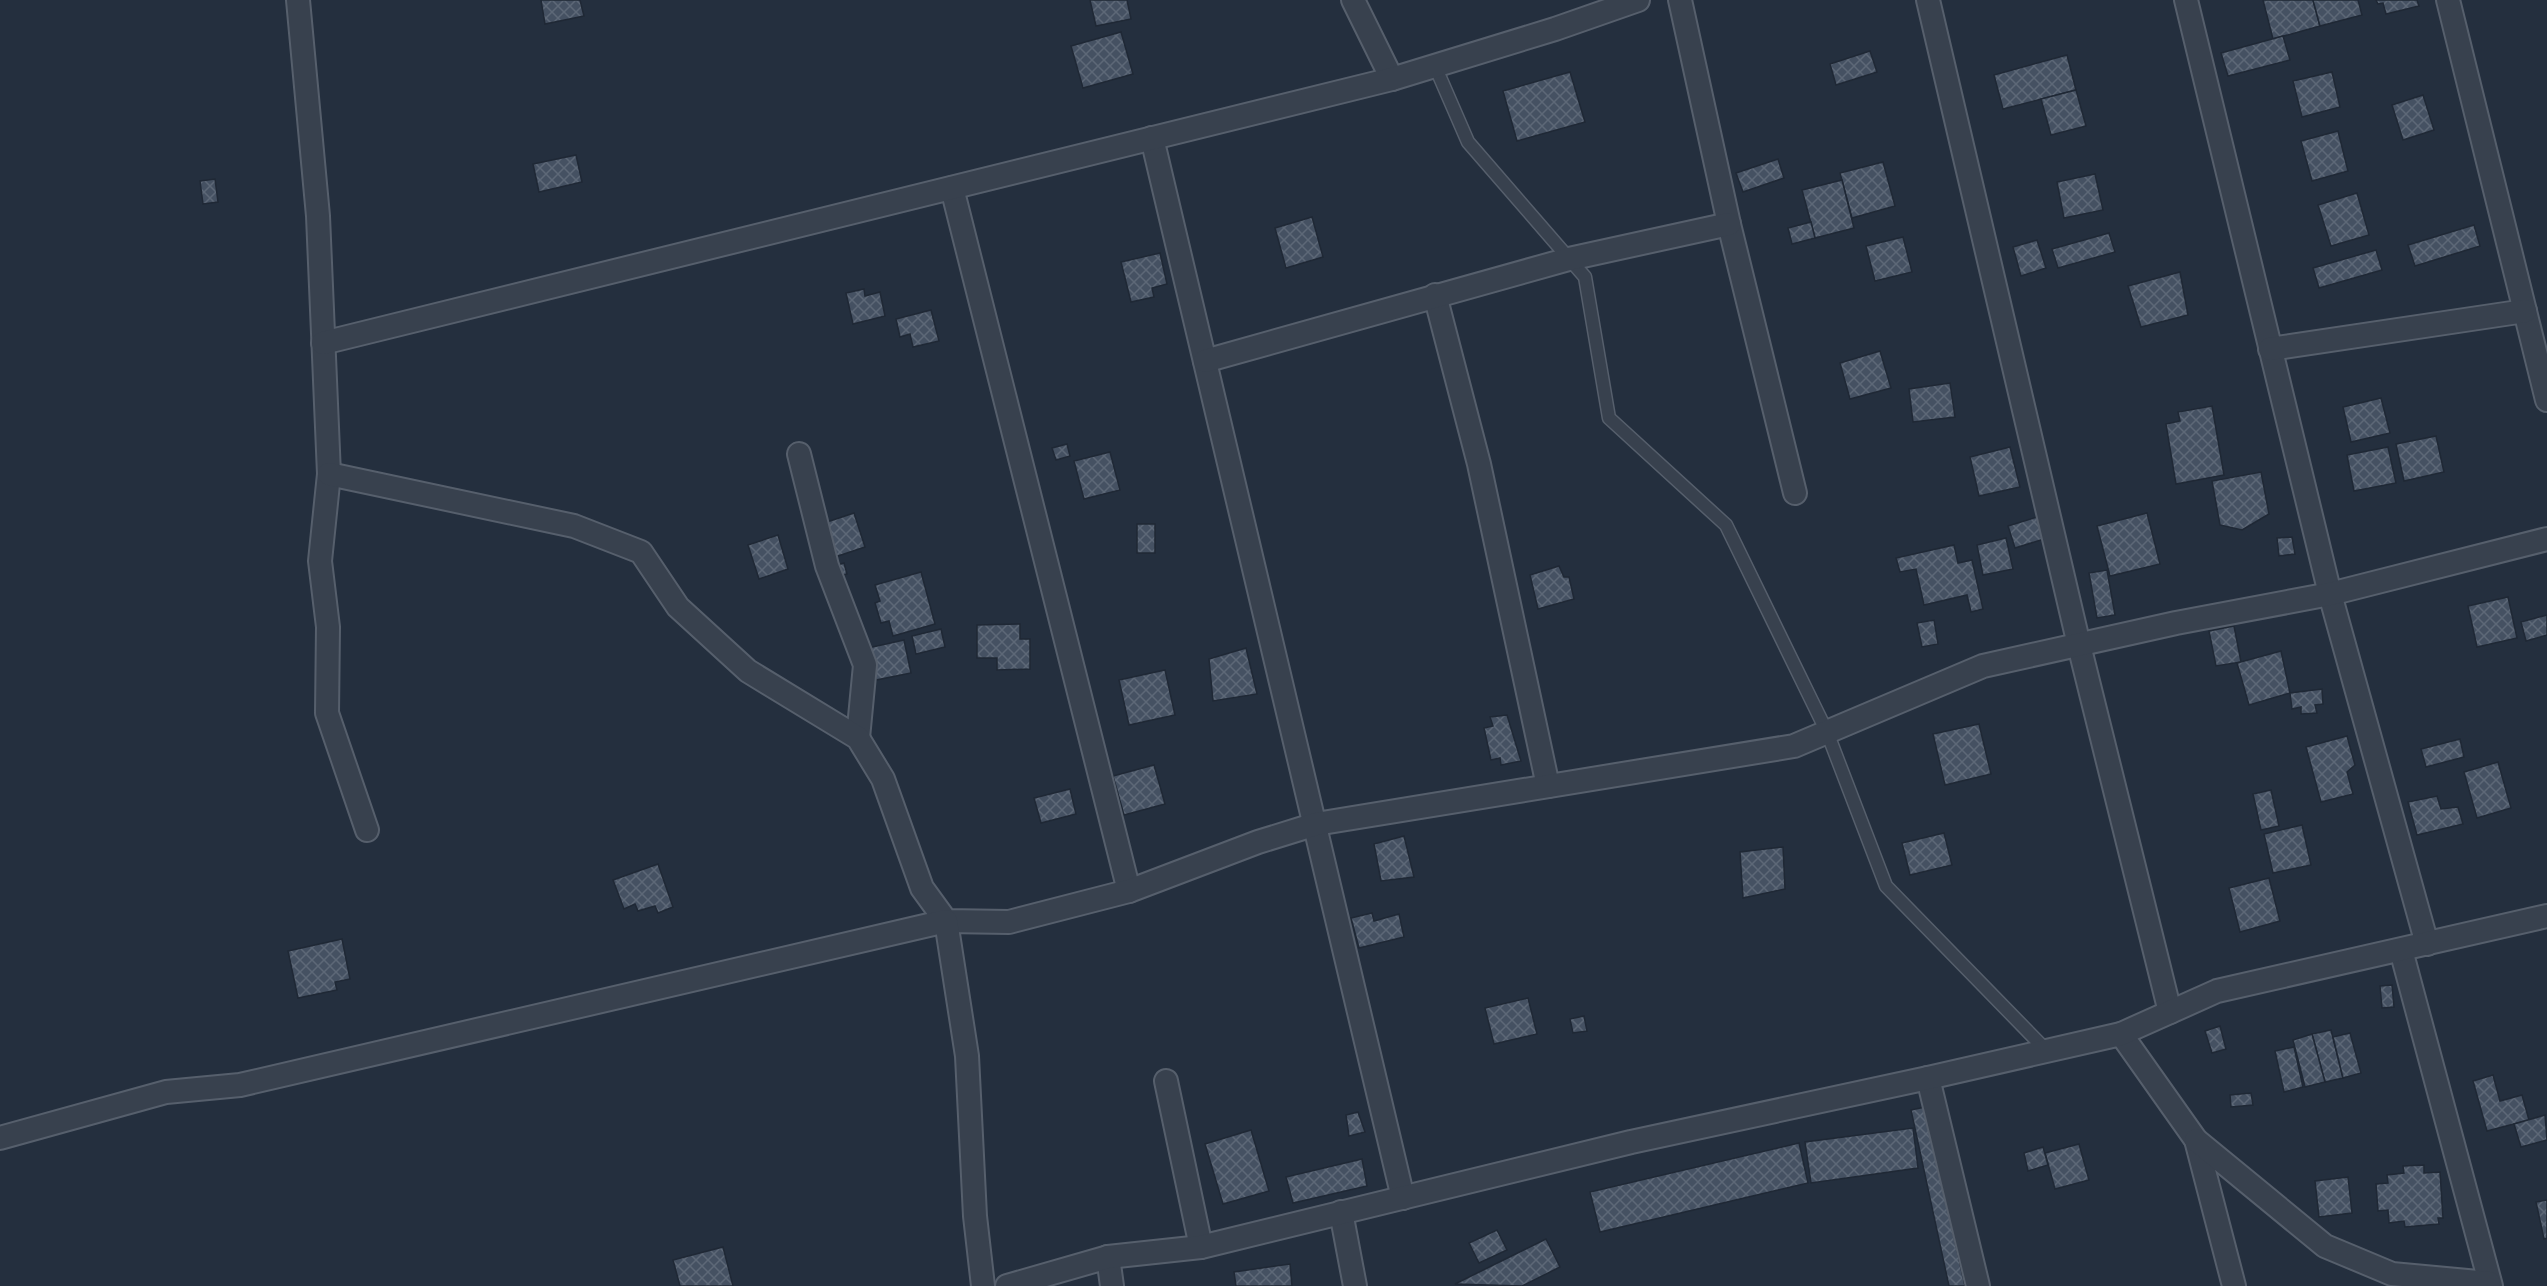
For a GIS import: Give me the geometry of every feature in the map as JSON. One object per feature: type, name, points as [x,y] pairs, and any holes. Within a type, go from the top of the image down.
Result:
[{"type":"street","points":[[297,0],[318,216],[329,474],[320,561],[328,627],[327,713],[367,830]]},
{"type":"street","points":[[1353,0],[1392,79]]},
{"type":"street","points":[[323,343],[1392,79],[1638,0]]},
{"type":"street","points":[[1680,0],[1729,224],[1795,493]]},
{"type":"street","points":[[1928,0],[2079,645],[2170,1012]]},
{"type":"street","points":[[2186,0],[2330,594],[2427,944]]},
{"type":"street","points":[[2448,0],[2547,400]]},
{"type":"street","points":[[1152,138],[1403,1198]]},
{"type":"street","points":[[951,188],[1129,891]]},
{"type":"street","points":[[1205,362],[1569,259],[1729,224]]},
{"type":"street","points":[[1435,296],[1479,464],[1548,786]]},
{"type":"street","points":[[2270,349],[2525,311]]},
{"type":"street","points":[[799,454],[826,566],[866,664],[858,738]]},
{"type":"street","points":[[329,474],[574,526],[641,552],[678,607],[748,671],[858,738],[883,779],[922,888],[946,921],[967,1056],[975,1216],[983,1286]]},
{"type":"street","points":[[0,1138],[166,1092],[240,1085],[946,921],[1009,922],[1129,891],[1316,824],[1794,746],[1983,666],[2330,594],[2547,539]]},
{"type":"street","points":[[1007,1286],[1108,1257],[1201,1247],[1632,1142],[2121,1034],[2217,991],[2547,916]]},
{"type":"street","points":[[2121,1034],[2196,1140],[2325,1246],[2392,1274],[2490,1285],[2401,950]]},
{"type":"street","points":[[1928,1078],[1978,1286]]},
{"type":"street","points":[[1166,1081],[1201,1247]]},
{"type":"street","points":[[2196,1140],[2234,1286]]},
{"type":"street","points":[[1341,1212],[1355,1286]]},
{"type":"street","points":[[1108,1257],[1112,1286]]},
{"type":"lane","points":[[1435,66],[1468,142],[1585,277],[1609,418],[1726,525],[1827,732],[1886,886],[2047,1051]]},
{"type":"building","points":[[541,0],[580,0],[584,16],[545,24]]},
{"type":"building","points":[[1090,0],[1127,0],[1131,19],[1096,26]]},
{"type":"building","points":[[2263,0],[2313,0],[2320,26],[2273,39]]},
{"type":"building","points":[[2313,0],[2358,0],[2362,15],[2320,26]]},
{"type":"building","points":[[2376,0],[2417,0],[2419,6],[2386,14],[2383,3],[2378,4]]},
{"type":"building","points":[[1121,32],[1133,74],[1083,88],[1071,46]]},
{"type":"building","points":[[2283,36],[2290,60],[2228,76],[2221,53]]},
{"type":"building","points":[[1870,51],[1877,72],[1836,85],[1830,64]]},
{"type":"building","points":[[2067,55],[2076,90],[2003,109],[1994,75]]},
{"type":"building","points":[[1570,72],[1585,122],[1517,141],[1503,91]]},
{"type":"building","points":[[2332,72],[2340,107],[2302,117],[2293,81]]},
{"type":"building","points":[[2076,90],[2086,126],[2051,135],[2041,99]]},
{"type":"building","points":[[2423,95],[2434,130],[2403,140],[2392,105]]},
{"type":"building","points":[[2338,131],[2348,171],[2312,181],[2301,141]]},
{"type":"building","points":[[576,155],[582,182],[539,192],[533,164]]},
{"type":"building","points":[[1778,159],[1784,178],[1743,192],[1736,173]]},
{"type":"building","points":[[1883,162],[1895,206],[1852,218],[1840,173]]},
{"type":"building","points":[[2095,174],[2103,210],[2064,218],[2057,182]]},
{"type":"building","points":[[215,179],[218,202],[203,204],[200,181]]},
{"type":"building","points":[[1842,180],[1854,228],[1815,238],[1802,190]]},
{"type":"building","points":[[2357,193],[2369,235],[2331,246],[2318,205]]},
{"type":"building","points":[[1312,217],[1323,257],[1286,268],[1275,228]]},
{"type":"building","points":[[1811,222],[1815,238],[1792,244],[1788,228]]},
{"type":"building","points":[[2474,225],[2480,246],[2415,266],[2408,245]]},
{"type":"building","points":[[2109,233],[2115,252],[2058,268],[2052,249]]},
{"type":"building","points":[[1903,237],[1912,272],[1875,281],[1866,246]]},
{"type":"building","points":[[2037,240],[2046,268],[2021,276],[2013,247]]},
{"type":"building","points":[[2376,250],[2382,270],[2319,288],[2313,268]]},
{"type":"building","points":[[1160,253],[1167,284],[1152,288],[1154,297],[1131,302],[1121,262]]},
{"type":"building","points":[[2180,272],[2188,315],[2141,327],[2128,286]]},
{"type":"building","points":[[864,289],[865,296],[880,292],[885,316],[853,324],[846,293]]},
{"type":"building","points":[[931,310],[939,341],[913,347],[910,334],[900,337],[896,319]]},
{"type":"building","points":[[1880,351],[1891,388],[1850,399],[1840,363]]},
{"type":"building","points":[[1950,383],[1955,417],[1913,422],[1909,389]]},
{"type":"building","points":[[2381,398],[2390,433],[2351,442],[2343,407]]},
{"type":"building","points":[[2212,406],[2224,475],[2176,484],[2166,424],[2180,421],[2178,412]]},
{"type":"building","points":[[2436,436],[2444,472],[2404,481],[2396,444]]},
{"type":"building","points":[[1067,444],[1070,456],[1056,460],[1052,448]]},
{"type":"building","points":[[2010,447],[2020,487],[1979,496],[1970,457]]},
{"type":"building","points":[[2388,447],[2396,483],[2354,491],[2347,455]]},
{"type":"building","points":[[1110,452],[1120,490],[1084,499],[1074,461]]},
{"type":"building","points":[[2261,472],[2269,514],[2242,530],[2220,525],[2212,481]]},
{"type":"building","points":[[854,513],[865,547],[829,559],[818,525]]},
{"type":"building","points":[[2147,513],[2160,564],[2110,576],[2097,526]]},
{"type":"building","points":[[2037,517],[2044,539],[2015,548],[2008,526]]},
{"type":"building","points":[[1137,524],[1155,524],[1155,553],[1137,553]]},
{"type":"building","points":[[778,535],[788,569],[759,579],[748,545]]},
{"type":"building","points":[[2292,537],[2295,554],[2279,556],[2277,538]]},
{"type":"building","points":[[2006,538],[2013,569],[1983,575],[1977,545]]},
{"type":"building","points":[[1954,545],[1958,563],[1972,560],[1983,609],[1971,612],[1967,595],[1924,605],[1916,569],[1900,572],[1896,558]]},
{"type":"building","points":[[844,563],[847,574],[833,578],[831,567]]},
{"type":"building","points":[[1559,566],[1564,577],[1569,577],[1574,599],[1538,609],[1530,575]]},
{"type":"building","points":[[2107,570],[2115,615],[2097,618],[2089,573]]},
{"type":"building","points":[[921,572],[935,624],[893,636],[889,621],[881,623],[875,603],[880,601],[875,585]]},
{"type":"building","points":[[2508,597],[2517,638],[2477,647],[2468,606]]},
{"type":"building","points":[[2547,615],[2547,635],[2526,641],[2521,622]]},
{"type":"building","points":[[1934,620],[1938,644],[1922,647],[1917,623]]},
{"type":"building","points":[[1020,624],[1020,639],[1030,639],[1030,669],[997,670],[997,658],[977,658],[977,625]]},
{"type":"building","points":[[2234,626],[2241,662],[2216,666],[2209,631]]},
{"type":"building","points":[[941,629],[945,647],[916,654],[912,636]]},
{"type":"building","points":[[904,640],[911,673],[876,680],[868,648]]},
{"type":"building","points":[[1246,648],[1257,694],[1213,701],[1209,659]]},
{"type":"building","points":[[2281,651],[2290,693],[2249,705],[2237,663]]},
{"type":"building","points":[[1165,670],[1175,715],[1129,725],[1119,680]]},
{"type":"building","points":[[2322,689],[2323,704],[2315,705],[2317,713],[2301,714],[2301,707],[2292,709],[2290,693]]},
{"type":"building","points":[[1507,715],[1521,761],[1501,765],[1500,758],[1491,760],[1484,728],[1493,726],[1490,717]]},
{"type":"building","points":[[1979,724],[1991,774],[1945,785],[1933,734]]},
{"type":"building","points":[[2347,736],[2355,765],[2347,772],[2353,794],[2321,802],[2306,747]]},
{"type":"building","points":[[2460,739],[2464,757],[2426,767],[2421,749]]},
{"type":"building","points":[[2498,762],[2511,808],[2477,818],[2464,772]]},
{"type":"building","points":[[1154,765],[1165,804],[1124,815],[1113,776]]},
{"type":"building","points":[[1070,789],[1076,814],[1041,823],[1034,798]]},
{"type":"building","points":[[2271,790],[2279,826],[2261,830],[2253,794]]},
{"type":"building","points":[[2437,796],[2441,809],[2458,807],[2463,824],[2417,835],[2408,802]]},
{"type":"building","points":[[2302,825],[2311,865],[2273,873],[2264,834]]},
{"type":"building","points":[[1944,833],[1952,865],[1910,875],[1902,843]]},
{"type":"building","points":[[1404,836],[1414,877],[1381,881],[1374,844]]},
{"type":"building","points":[[1783,847],[1785,889],[1743,898],[1740,852]]},
{"type":"building","points":[[658,864],[673,907],[658,913],[655,906],[638,911],[635,904],[624,909],[613,880]]},
{"type":"building","points":[[2269,878],[2280,921],[2240,932],[2229,888]]},
{"type":"building","points":[[1372,913],[1374,921],[1399,914],[1404,937],[1359,948],[1351,918]]},
{"type":"building","points":[[342,939],[350,979],[335,982],[337,990],[298,998],[288,951]]},
{"type":"building","points":[[2392,985],[2394,1007],[2382,1008],[2380,986]]},
{"type":"building","points":[[1528,998],[1537,1034],[1494,1044],[1485,1008]]},
{"type":"building","points":[[1584,1016],[1587,1031],[1573,1033],[1570,1019]]},
{"type":"building","points":[[2220,1026],[2226,1049],[2212,1053],[2205,1031]]},
{"type":"building","points":[[2331,1030],[2343,1078],[2325,1082],[2312,1034]]},
{"type":"building","points":[[2350,1033],[2361,1073],[2343,1078],[2333,1037]]},
{"type":"building","points":[[2312,1034],[2325,1082],[2305,1087],[2293,1040]]},
{"type":"building","points":[[2294,1047],[2303,1087],[2284,1092],[2275,1051]]},
{"type":"building","points":[[2493,1075],[2500,1101],[2522,1095],[2529,1120],[2487,1131],[2473,1081]]},
{"type":"building","points":[[2251,1093],[2253,1105],[2231,1107],[2230,1095]]},
{"type":"building","points":[[1925,1107],[1965,1286],[1949,1286],[1911,1110]]},
{"type":"building","points":[[1358,1112],[1365,1132],[1349,1136],[1346,1115]]},
{"type":"building","points":[[2545,1115],[2547,1140],[2521,1147],[2514,1124]]},
{"type":"building","points":[[1913,1128],[1918,1168],[1811,1183],[1805,1142]]},
{"type":"building","points":[[1251,1130],[1269,1191],[1223,1204],[1205,1144]]},
{"type":"building","points":[[1799,1143],[1808,1183],[1600,1232],[1590,1192]]},
{"type":"building","points":[[2079,1144],[2089,1180],[2055,1189],[2045,1153]]},
{"type":"building","points":[[2043,1147],[2048,1165],[2028,1171],[2024,1153]]},
{"type":"building","points":[[1362,1159],[1367,1186],[1293,1203],[1286,1177]]},
{"type":"building","points":[[2424,1165],[2424,1173],[2440,1172],[2443,1218],[2438,1218],[2439,1224],[2405,1227],[2404,1221],[2389,1223],[2388,1210],[2378,1211],[2376,1184],[2388,1183],[2387,1175],[2404,1173],[2403,1166]]},
{"type":"building","points":[[2348,1177],[2352,1213],[2319,1217],[2315,1181]]},
{"type":"building","points":[[2547,1200],[2547,1238],[2544,1239],[2536,1202]]},
{"type":"building","points":[[1497,1230],[1507,1250],[1479,1263],[1469,1243]]},
{"type":"building","points":[[1546,1239],[1560,1267],[1522,1286],[1455,1284]]},
{"type":"building","points":[[723,1247],[733,1286],[680,1286],[673,1260]]},
{"type":"building","points":[[1290,1264],[1292,1286],[1236,1286],[1234,1272]]}]
